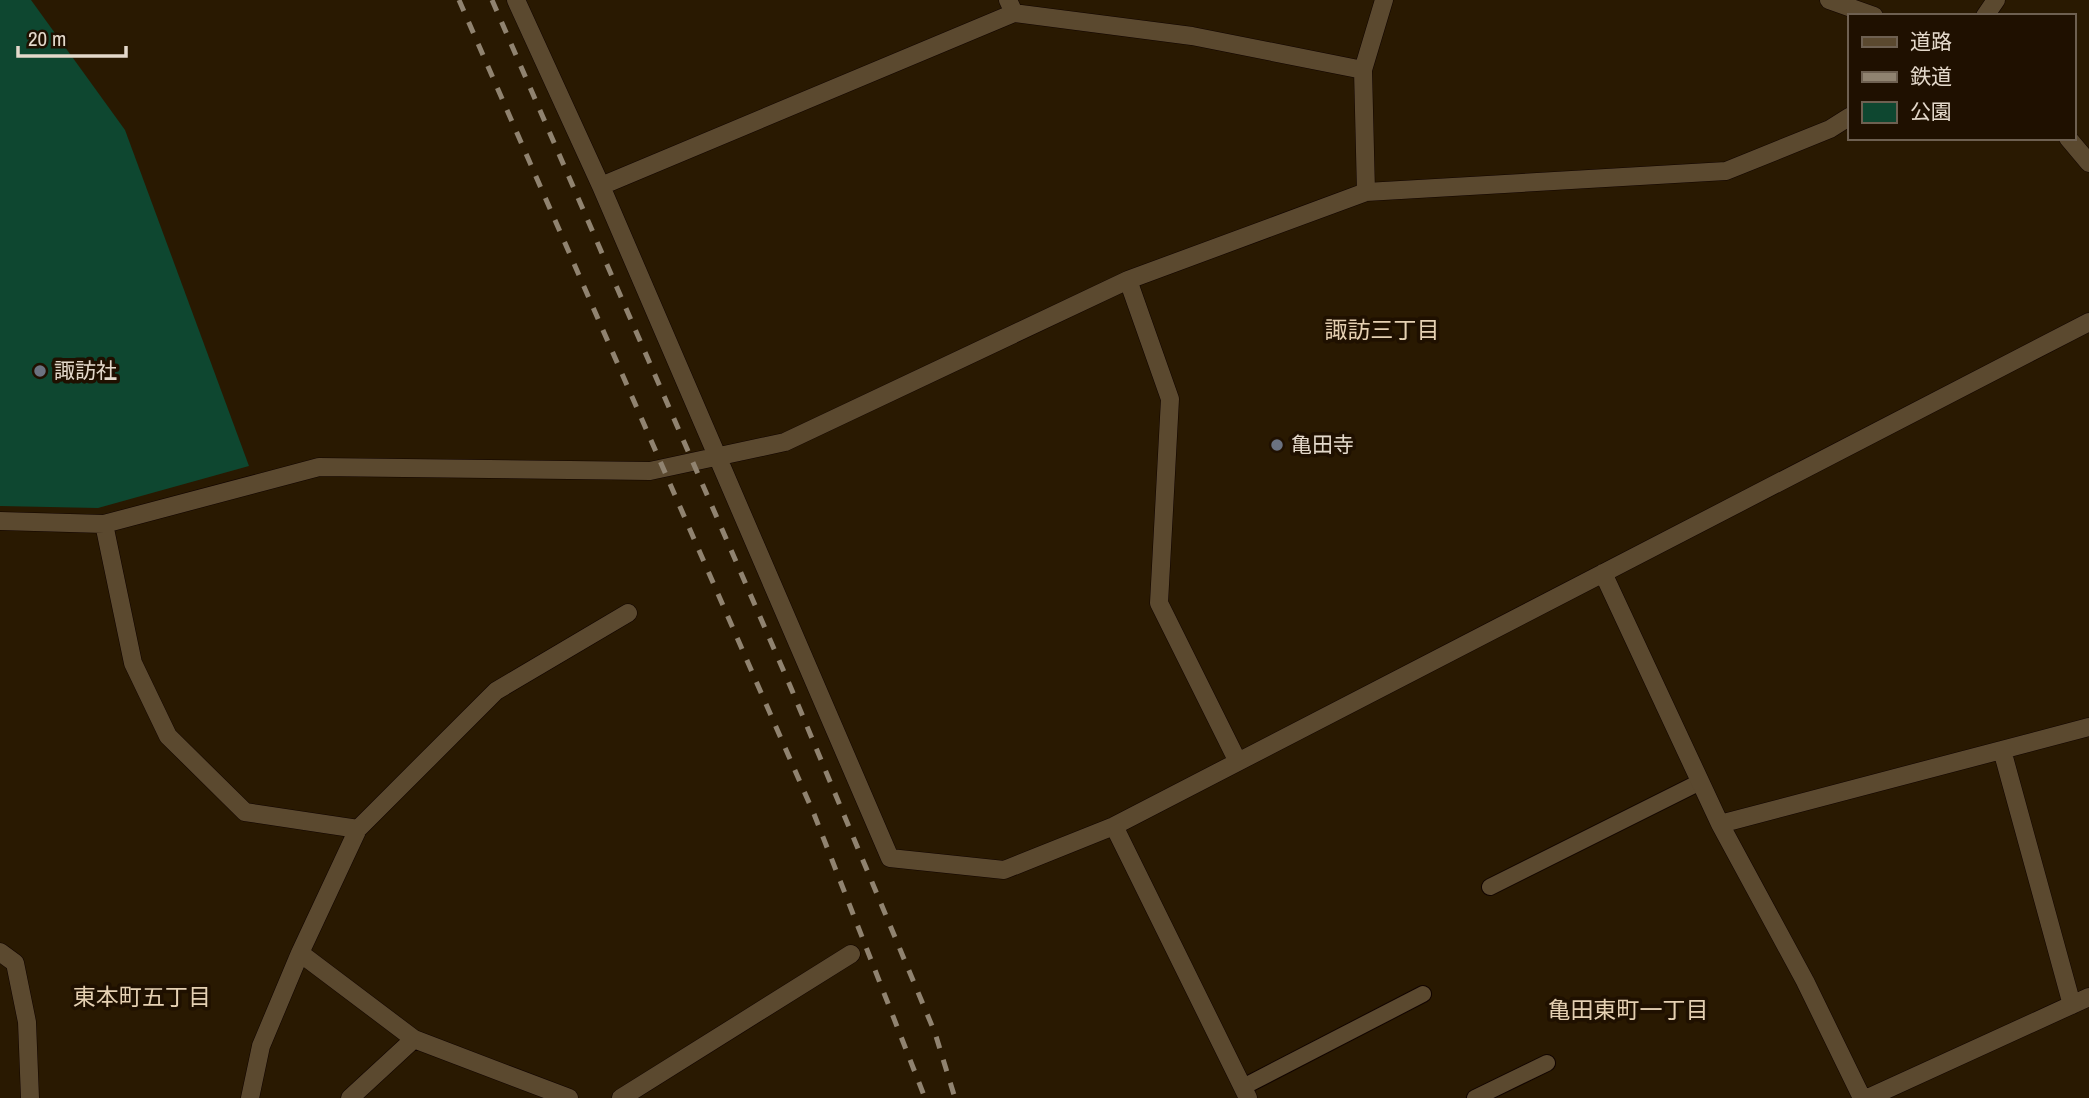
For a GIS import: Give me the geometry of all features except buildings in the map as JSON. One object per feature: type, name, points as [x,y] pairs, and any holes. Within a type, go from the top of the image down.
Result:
[{"type":"street","points":[[516,0],[601,186],[890,858],[1004,870],[1114,826],[2089,322]]},
{"type":"street","points":[[1366,192],[1363,70],[1384,0]]},
{"type":"street","points":[[1829,0],[1868,14]]},
{"type":"street","points":[[601,186],[1011,6],[1192,36],[1363,70]]},
{"type":"street","points":[[0,521],[104,524],[319,467],[650,471],[785,442],[1128,279],[1366,192],[1726,171],[1830,129],[1848,118]]},
{"type":"street","points":[[2070,140],[2089,163]]},
{"type":"street","points":[[1128,279],[1170,399],[1159,603],[1238,762]]},
{"type":"street","points":[[104,524],[132,663],[168,736],[245,812],[358,829]]},
{"type":"street","points":[[1603,573],[1720,824],[1805,981],[1862,1098]]},
{"type":"street","points":[[250,1098],[261,1046],[300,953],[358,829],[496,691],[628,613]]},
{"type":"street","points":[[1720,824],[2089,727]]},
{"type":"street","points":[[2001,750],[2071,1005]]},
{"type":"street","points":[[1114,826],[1245,1092]]},
{"type":"street","points":[[0,952],[15,963],[27,1022],[30,1098]]},
{"type":"street","points":[[300,953],[414,1039],[569,1098]]},
{"type":"street","points":[[621,1098],[851,954]]},
{"type":"street","points":[[1868,1098],[2089,997]]},
{"type":"street","points":[[350,1098],[414,1039]]},
{"type":"lane","points":[[1490,887],[1700,782]]},
{"type":"lane","points":[[1245,1092],[1423,994]]},
{"type":"lane","points":[[1475,1098],[1547,1063]]},
{"type":"green space","points":[[0,0],[31,0],[125,130],[249,466],[98,508],[0,506]]},
{"type":"railway","points":[[459,0],[814,814],[925,1098]]},
{"type":"railway","points":[[492,0],[791,688],[935,1033],[955,1098]]},
{"type":"place","name":"諏訪社","points":[[40,371]]},
{"type":"place","name":"亀田寺","points":[[1277,445]]},
{"type":"district","name":"諏訪三丁目","points":[[1382,330]]},
{"type":"district","name":"東本町五丁目","points":[[142,997]]},
{"type":"district","name":"亀田東町一丁目","points":[[1628,1010]]}]
